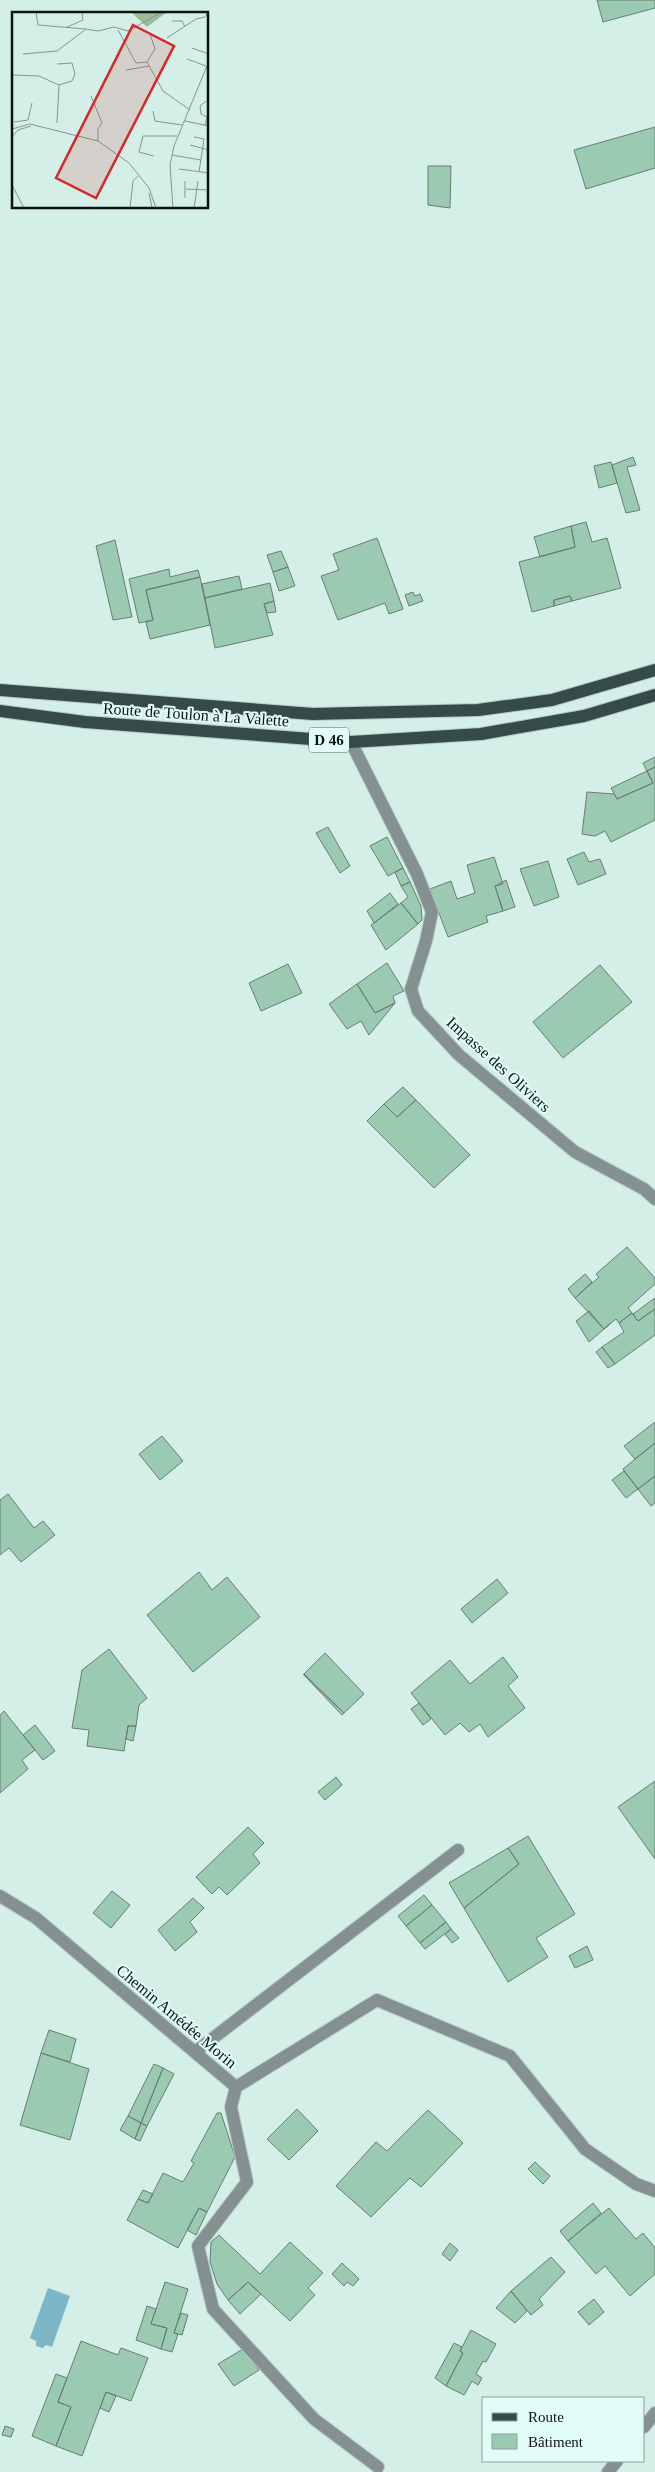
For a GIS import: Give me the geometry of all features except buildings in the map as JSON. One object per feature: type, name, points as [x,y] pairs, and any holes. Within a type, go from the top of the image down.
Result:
[{"type":"main road","name":"Route de Toulon à La Valette","points":[[0,690],[314,714],[478,710],[552,700],[655,670]]},
{"type":"main road","name":"Route de Toulon à La Valette","points":[[0,711],[85,722],[351,742],[481,734],[584,716],[655,695]]},
{"type":"street","name":"Impasse des Oliviers","points":[[351,742],[417,874],[432,912],[426,941],[411,990],[418,1011],[460,1055],[575,1152],[644,1189],[655,1200]]},
{"type":"street","points":[[195,2052],[458,1850]]},
{"type":"street","name":"Chemin Amédée Morin","points":[[0,1896],[36,1918],[236,2087],[377,2000],[510,2056],[585,2149],[636,2184],[655,2191]]},
{"type":"street","points":[[236,2087],[231,2107],[247,2182],[198,2246],[213,2309],[314,2419],[378,2467]]},
{"type":"street","points":[[645,2426],[655,2413]]},
{"type":"street","points":[[608,2472],[616,2462]]},
{"type":"water","points":[[48,2288],[70,2296],[52,2347],[46,2345],[43,2348],[36,2346],[36,2341],[30,2338]]}]
